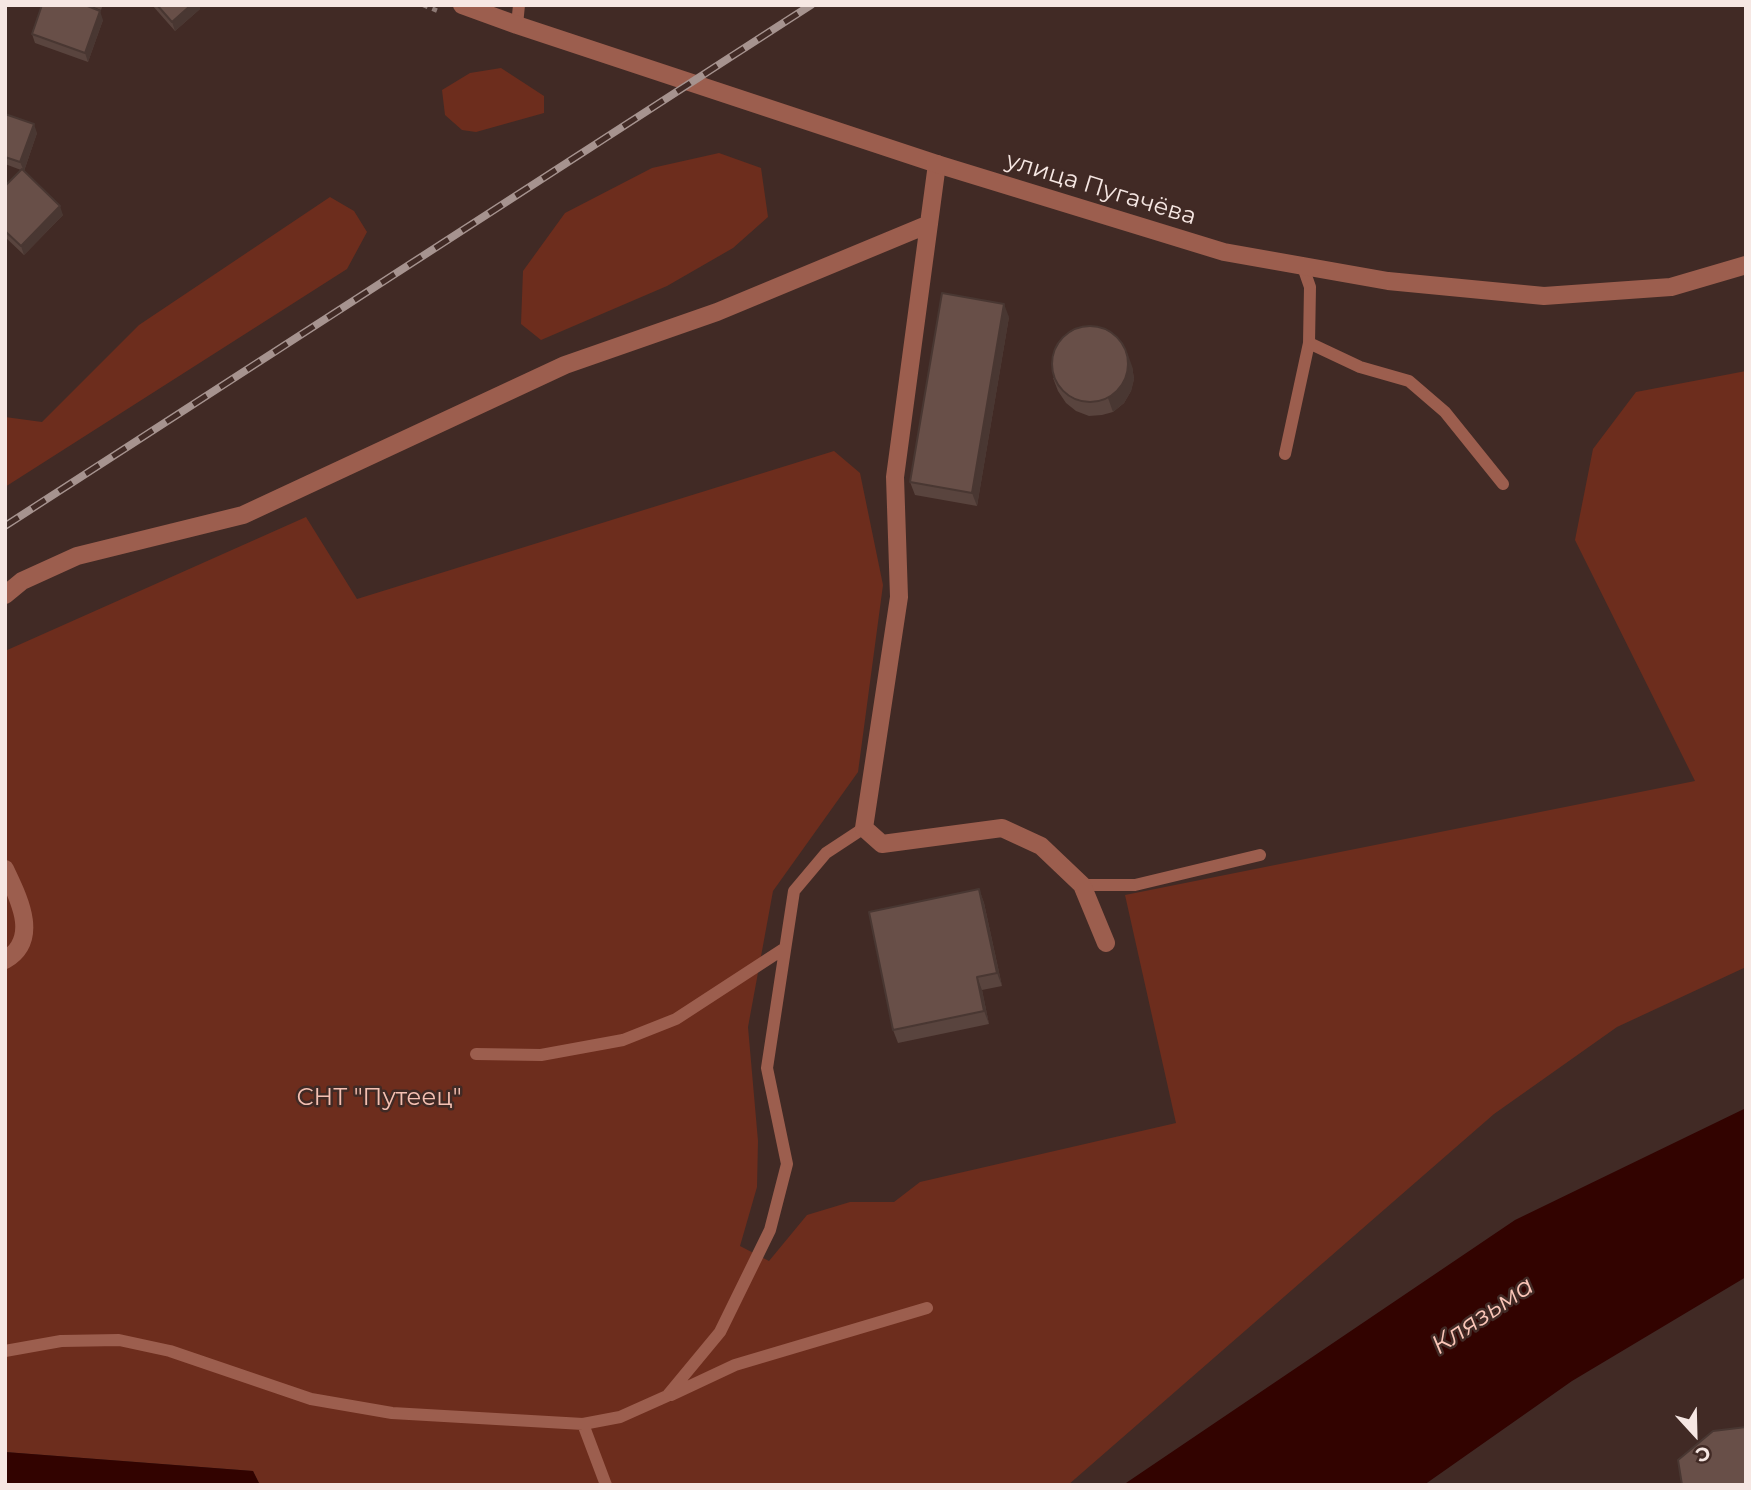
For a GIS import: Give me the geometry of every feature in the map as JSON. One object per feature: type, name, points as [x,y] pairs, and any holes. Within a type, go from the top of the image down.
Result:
[{"type":"street","name":"улица Пугачёва","points":[[462,5],[937,164],[1224,253],[1388,281],[1544,296],[1671,287],[1746,265]]},
{"type":"street","points":[[937,164],[895,477],[899,597],[864,828],[882,844],[1002,828],[1041,846],[1082,885],[1106,943]]},
{"type":"street","points":[[5,595],[22,581],[77,556],[243,515],[565,365],[717,312],[929,224]]},
{"type":"street","points":[[5,869],[23,906],[25,932],[14,955],[5,960]]},
{"type":"lane","points":[[517,25],[519,5]]},
{"type":"lane","points":[[1285,454],[1309,343],[1310,297],[1303,267]]},
{"type":"lane","points":[[1309,343],[1360,367],[1409,381],[1445,412],[1503,484]]},
{"type":"lane","points":[[667,1396],[720,1332],[770,1230],[787,1164],[767,1068],[794,891],[826,853],[864,828]]},
{"type":"lane","points":[[1082,885],[1135,885],[1260,855]]},
{"type":"lane","points":[[476,1054],[541,1055],[623,1040],[676,1019],[785,948]]},
{"type":"lane","points":[[5,1351],[61,1341],[120,1340],[170,1351],[311,1399],[392,1413],[583,1424],[620,1417],[735,1365],[927,1308]]},
{"type":"lane","points":[[583,1424],[606,1485]]},
{"type":"green space","points":[[501,68],[544,96],[544,113],[476,132],[462,130],[445,115],[442,90],[470,73]]},
{"type":"green space","points":[[719,153],[761,168],[768,217],[733,248],[667,286],[541,340],[521,324],[523,271],[565,213],[652,168]]},
{"type":"green space","points":[[330,197],[354,211],[367,232],[347,269],[5,487],[5,417],[42,422],[139,325]]},
{"type":"green space","name":"СНТ \"Путеец\"","points":[[1746,371],[1746,967],[1617,1027],[1494,1114],[1068,1485],[260,1485],[253,1471],[5,1452],[5,651],[306,517],[357,599],[834,451],[860,473],[883,585],[858,772],[773,891],[748,1027],[758,1141],[757,1187],[740,1246],[769,1261],[807,1215],[850,1202],[894,1202],[920,1182],[1176,1123],[1125,895],[1695,781],[1575,540],[1593,449],[1636,392]]},
{"type":"water","name":"Клязьма","points":[[1746,1108],[1746,1277],[1572,1381],[1424,1485],[1123,1485],[1515,1220]]},
{"type":"water","points":[[5,1452],[253,1471],[260,1485],[5,1485]]},
{"type":"building","points":[[42,5],[85,5],[100,11],[85,53],[32,34]]},
{"type":"building","points":[[157,5],[191,5],[172,22]]},
{"type":"building","points":[[5,114],[34,124],[20,162],[5,157]]},
{"type":"building","points":[[22,169],[60,206],[21,246],[5,231],[5,186]]},
{"type":"building","points":[[942,293],[1004,304],[972,493],[910,482]]},
{"type":"building","points":[[1098,326],[1111,332],[1122,343],[1128,356],[1126,379],[1111,396],[1098,402],[1082,402],[1069,396],[1054,379],[1052,356],[1058,343],[1075,328]]},
{"type":"building","points":[[979,889],[997,973],[977,977],[984,1011],[893,1030],[869,912]]},
{"type":"building","points":[[1746,1427],[1746,1485],[1682,1485],[1678,1460],[1713,1431]]},
{"type":"railway","points":[[5,526],[811,5]]}]
